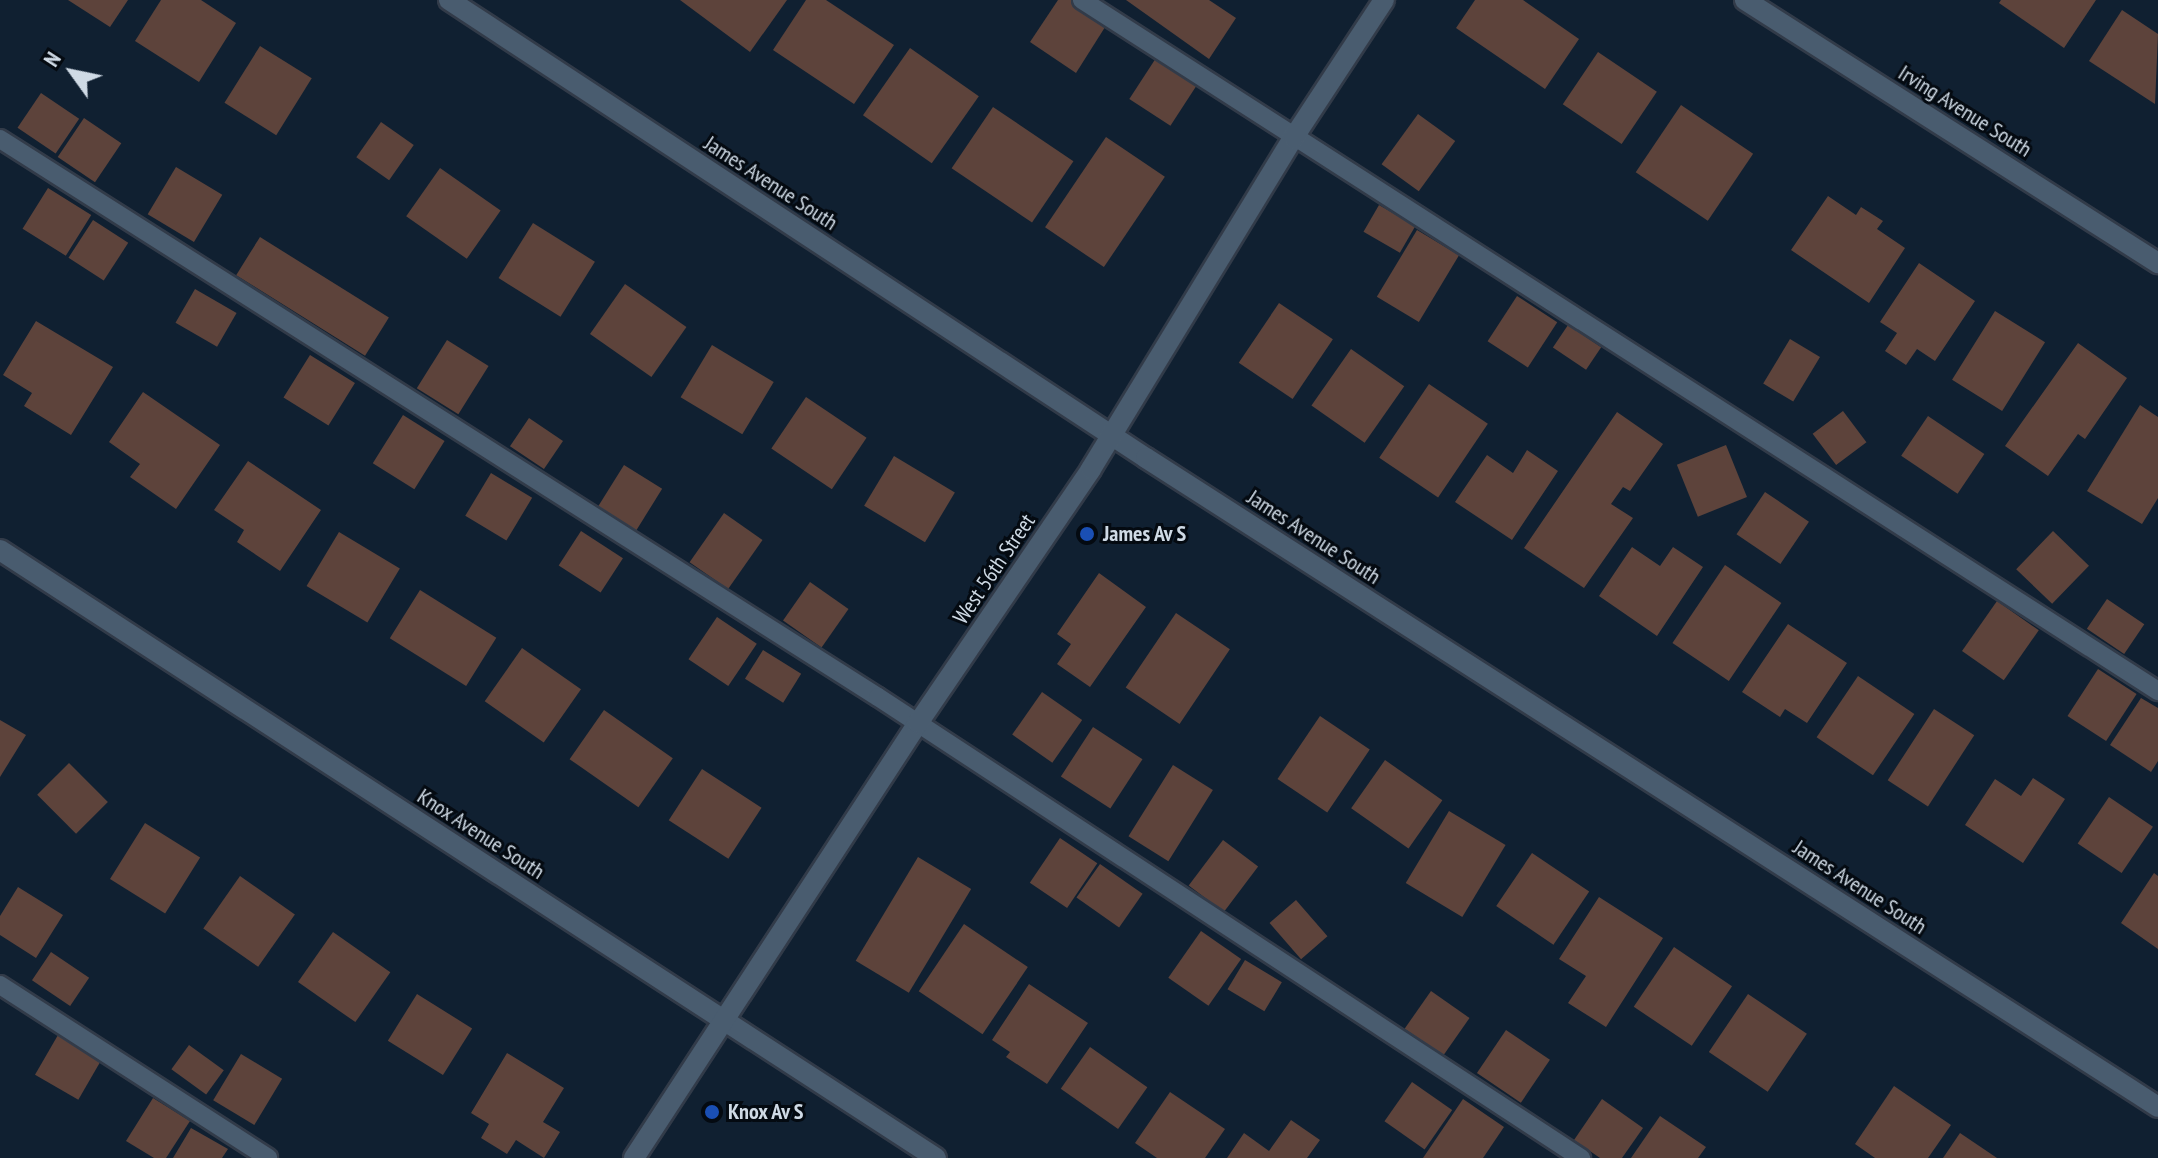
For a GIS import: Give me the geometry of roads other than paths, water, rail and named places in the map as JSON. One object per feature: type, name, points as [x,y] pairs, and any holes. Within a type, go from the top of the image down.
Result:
[{"type":"street","name":"James Avenue South","points":[[449,0],[1113,435],[2158,1107]]},
{"type":"street","name":"West 56th Street","points":[[634,1158],[918,723],[1113,435],[1294,137],[1384,0]]},
{"type":"street","name":"Irving Avenue South","points":[[1745,0],[2158,263]]},
{"type":"street","name":"Knox Avenue South","points":[[0,550],[936,1158]]},
{"type":"lane","points":[[1082,0],[2158,691]]},
{"type":"lane","points":[[0,139],[918,723],[1581,1158]]},
{"type":"lane","points":[[0,985],[268,1158]]},
{"type":"place","name":"James Av S","points":[[1087,534]]},
{"type":"place","name":"Knox Av S","points":[[712,1112]]}]
